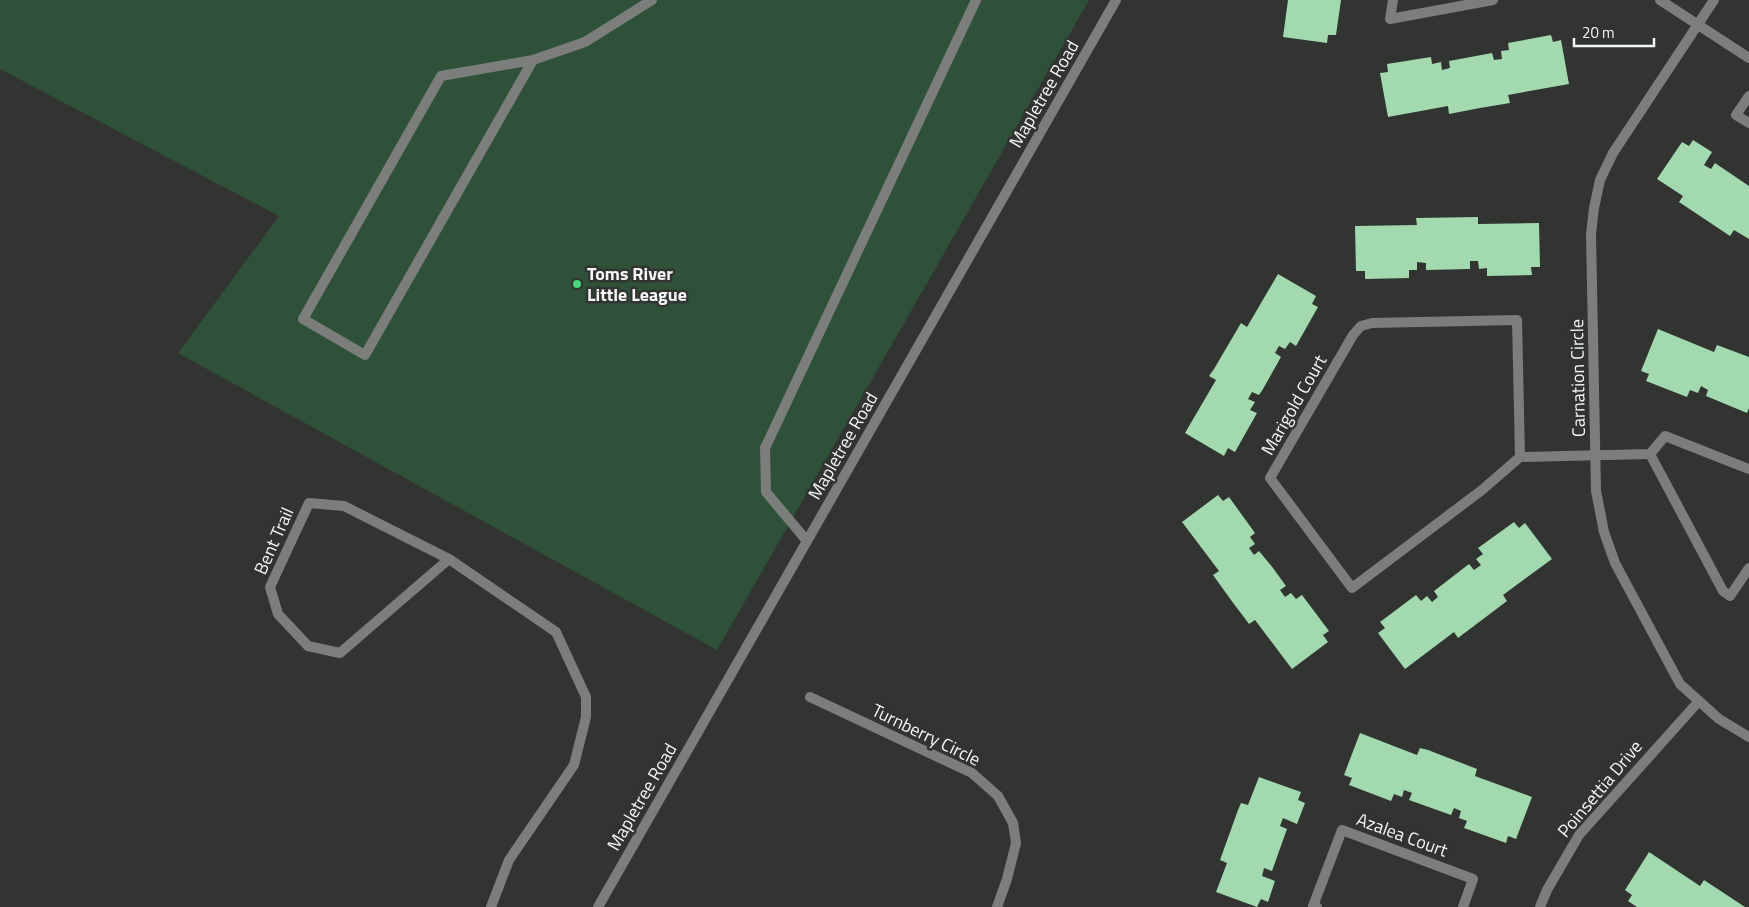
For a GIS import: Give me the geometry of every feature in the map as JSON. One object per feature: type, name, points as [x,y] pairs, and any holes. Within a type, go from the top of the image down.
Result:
[{"type":"street","points":[[532,60],[365,355],[303,319],[441,76],[532,60],[585,42],[652,0]]},
{"type":"street","points":[[807,541],[766,492],[766,448],[976,0]]},
{"type":"street","name":"Mapletree Road","points":[[598,907],[1116,0]]},
{"type":"street","points":[[1393,0],[1390,18],[1493,0]]},
{"type":"street","points":[[1660,0],[1749,58]]},
{"type":"street","name":"Carnation Circle","points":[[1714,0],[1613,153],[1600,180],[1591,234],[1596,491],[1604,532],[1615,562],[1680,684],[1719,719],[1749,737]]},
{"type":"street","points":[[1749,96],[1736,115],[1749,124]]},
{"type":"street","name":"Marigold Court","points":[[1517,320],[1520,456],[1482,490],[1352,588],[1270,478],[1353,335],[1361,326],[1372,323],[1517,320]]},
{"type":"street","points":[[1520,456],[1650,454],[1665,436],[1749,469]]},
{"type":"street","points":[[1650,454],[1723,591],[1730,596],[1749,568]]},
{"type":"street","name":"Bent Trail","points":[[449,559],[340,653],[308,646],[278,614],[270,586],[309,503],[344,506],[449,559],[556,632],[586,697],[586,718],[574,765],[509,860],[491,907]]},
{"type":"street","name":"Turnberry Circle","points":[[810,697],[972,773],[998,796],[1013,823],[1016,843],[1007,879],[997,907]]},
{"type":"street","name":"Poinsettia Drive","points":[[1540,907],[1547,890],[1579,835],[1698,701]]},
{"type":"street","name":"Azalea Court","points":[[1317,907],[1314,906],[1342,830],[1473,879],[1462,907]]},
{"type":"green space","name":"Toms River Little League","points":[[0,0],[1089,0],[717,650],[178,353],[279,216],[0,69]]},
{"type":"building","points":[[1288,0],[1341,0],[1336,35],[1328,35],[1327,43],[1283,37]]},
{"type":"building","points":[[1551,35],[1553,42],[1561,40],[1569,84],[1508,95],[1510,103],[1449,114],[1448,106],[1388,117],[1380,73],[1388,72],[1387,64],[1431,57],[1432,64],[1441,62],[1442,70],[1450,68],[1449,61],[1492,53],[1494,60],[1502,59],[1501,51],[1509,50],[1508,43]]},
{"type":"building","points":[[1693,140],[1712,152],[1704,165],[1711,169],[1715,163],[1749,186],[1749,239],[1734,230],[1730,236],[1679,202],[1683,196],[1657,179],[1682,142],[1689,146]]},
{"type":"building","points":[[1478,217],[1478,224],[1539,223],[1540,267],[1531,267],[1532,275],[1487,276],[1487,268],[1479,269],[1478,261],[1470,261],[1470,269],[1426,270],[1426,263],[1417,262],[1417,270],[1409,270],[1409,278],[1365,279],[1365,271],[1356,271],[1355,226],[1417,225],[1416,218]]},
{"type":"building","points":[[1278,274],[1316,296],[1312,304],[1318,307],[1296,346],[1290,342],[1285,349],[1279,346],[1275,353],[1281,357],[1263,389],[1259,395],[1252,392],[1248,399],[1255,402],[1250,410],[1257,413],[1235,452],[1228,448],[1224,456],[1185,433],[1216,380],[1209,376],[1241,323],[1247,327]]},
{"type":"building","points":[[1658,329],[1714,352],[1717,345],[1749,357],[1749,408],[1747,413],[1706,396],[1708,390],[1701,386],[1698,393],[1690,390],[1687,397],[1646,381],[1649,374],[1641,371]]},
{"type":"building","points":[[1218,495],[1223,501],[1229,497],[1255,533],[1250,537],[1255,544],[1249,548],[1254,555],[1259,551],[1273,568],[1286,586],[1280,590],[1285,597],[1291,593],[1296,599],[1302,595],[1329,631],[1323,635],[1328,642],[1292,669],[1255,620],[1249,624],[1231,600],[1213,575],[1219,571],[1182,522]]},
{"type":"building","points":[[1514,522],[1519,528],[1525,523],[1552,559],[1503,595],[1507,601],[1458,638],[1454,632],[1405,669],[1378,633],[1385,628],[1380,622],[1416,595],[1421,601],[1427,596],[1432,602],[1438,597],[1434,591],[1469,564],[1474,570],[1481,565],[1476,559],[1483,554],[1478,548]]},
{"type":"building","points":[[1360,733],[1417,755],[1420,748],[1428,750],[1477,769],[1475,776],[1532,797],[1516,839],[1508,836],[1506,843],[1464,828],[1467,821],[1459,818],[1461,811],[1454,808],[1451,815],[1409,800],[1412,793],[1404,790],[1402,797],[1394,794],[1391,801],[1349,785],[1352,778],[1344,775]]},
{"type":"building","points":[[1259,777],[1301,792],[1298,800],[1305,803],[1297,824],[1283,818],[1280,826],[1287,829],[1272,871],[1264,868],[1262,876],[1275,881],[1268,902],[1261,899],[1257,907],[1216,892],[1227,863],[1220,860],[1238,810],[1241,803],[1248,805]]},
{"type":"building","points":[[1649,852],[1700,886],[1704,880],[1745,907],[1637,907],[1628,901],[1632,895],[1625,890]]},
{"type":"place","name":"Toms River Little League","points":[[577,284]]}]
